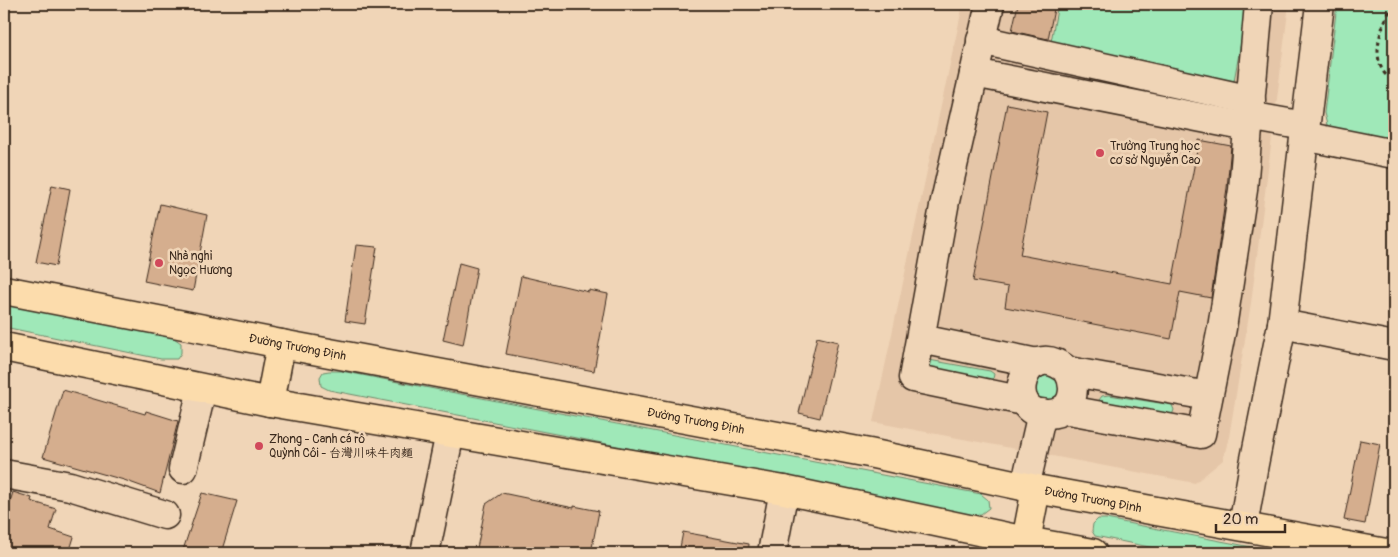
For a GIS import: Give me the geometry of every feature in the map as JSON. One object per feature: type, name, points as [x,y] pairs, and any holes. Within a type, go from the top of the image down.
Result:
[{"type":"main road","name":"Đường Trương Định","points":[[4,290],[281,344],[869,453],[1031,488],[1386,553]]},
{"type":"main road","points":[[270,402],[281,344]]},
{"type":"main road","points":[[4,348],[270,402],[784,490],[1026,542],[1093,553]]},
{"type":"main road","points":[[1026,542],[1031,488]]},
{"type":"street","points":[[990,4],[945,201],[913,378],[1043,408],[1201,434],[1222,328],[1243,190],[1259,4]]},
{"type":"street","points":[[1243,526],[1282,324],[1320,4]]},
{"type":"street","points":[[981,40],[1180,84],[1249,114],[1394,154]]},
{"type":"street","points":[[1031,84],[1038,53]]},
{"type":"street","points":[[1092,96],[1098,66]]},
{"type":"street","points":[[1120,102],[1125,72]]},
{"type":"street","points":[[974,73],[1176,113],[1249,114]]},
{"type":"street","points":[[1176,113],[1180,84]]},
{"type":"street","points":[[1282,324],[1394,346]]},
{"type":"street","points":[[920,339],[1037,363]]},
{"type":"street","points":[[1043,408],[1021,393],[1021,384],[1024,375],[1030,368],[1045,360],[1054,361],[1068,371],[1208,396]]},
{"type":"street","points":[[1043,408],[1073,395],[1074,386],[1068,371]]},
{"type":"street","points":[[183,469],[202,389]]},
{"type":"street","points":[[1031,488],[1043,408]]},
{"type":"street","points":[[425,553],[450,433]]},
{"type":"street","points":[[4,474],[70,486],[165,515]]},
{"type":"street","points":[[772,553],[784,490]]},
{"type":"path","points":[[1394,4],[1380,31],[1379,56],[1383,71],[1394,82]]},
{"type":"shaded area","name":"Trường Trung học cơ sở Nguyễn Cao","points":[[963,4],[1289,4],[1251,303],[1229,437],[1223,460],[1195,483],[873,422]]},
{"type":"green space","points":[[1058,4],[1248,4],[1234,81],[1050,47]]},
{"type":"green space","points":[[1337,4],[1394,4],[1394,144],[1335,132],[1327,125],[1324,113]]},
{"type":"green space","points":[[4,303],[171,336],[181,343],[181,353],[177,359],[161,359],[4,327]]},
{"type":"green space","points":[[929,360],[990,371],[994,374],[993,379],[987,381],[927,370]]},
{"type":"green space","points":[[1055,370],[1064,396],[1043,406],[1029,382],[1032,377]]},
{"type":"green space","points":[[341,371],[981,494],[988,500],[989,508],[981,514],[973,515],[329,390],[321,386],[320,377],[323,372]]},
{"type":"green space","points":[[1109,395],[1172,405],[1174,410],[1172,415],[1100,404],[1099,400],[1102,396]]},
{"type":"green space","points":[[1098,519],[1283,553],[1179,553],[1095,536],[1092,531],[1093,524]]},
{"type":"building","points":[[1018,4],[1055,4],[1048,39],[1012,31]]},
{"type":"building","points":[[1007,104],[1047,112],[1020,255],[1172,284],[1199,140],[1231,146],[1227,188],[1211,298],[1180,292],[1171,339],[1005,307],[1008,287],[973,281]]},
{"type":"building","points":[[52,185],[70,189],[56,266],[36,262]]},
{"type":"building","points":[[160,204],[207,215],[193,291],[144,281]]},
{"type":"building","points":[[356,245],[377,247],[365,324],[345,321]]},
{"type":"building","points":[[459,263],[477,268],[463,345],[443,340]]},
{"type":"building","points":[[521,276],[589,292],[589,290],[608,294],[594,371],[506,354]]},
{"type":"building","points":[[817,337],[838,342],[820,418],[799,413]]},
{"type":"building","points":[[63,390],[145,414],[146,411],[178,421],[160,493],[124,480],[43,457]]},
{"type":"building","points":[[1360,440],[1380,444],[1365,524],[1344,520]]},
{"type":"building","points":[[13,492],[32,498],[31,501],[56,509],[50,529],[74,537],[69,553],[4,553],[4,522]]},
{"type":"building","points":[[202,493],[237,501],[221,553],[182,553]]},
{"type":"building","points":[[502,493],[574,508],[574,506],[599,511],[591,553],[476,553],[486,504]]},
{"type":"building","points":[[683,532],[749,544],[748,553],[679,553]]},
{"type":"place","name":"Trường Trung học cơ sở Nguyễn Cao","points":[[1100,153]]},
{"type":"place","name":"Nhà nghỉ Ngọc Hương","points":[[159,263]]},
{"type":"place","name":"Zhong - Canh cá rô Quỳnh Côi - 台灣川味牛肉麵","points":[[259,446]]}]
